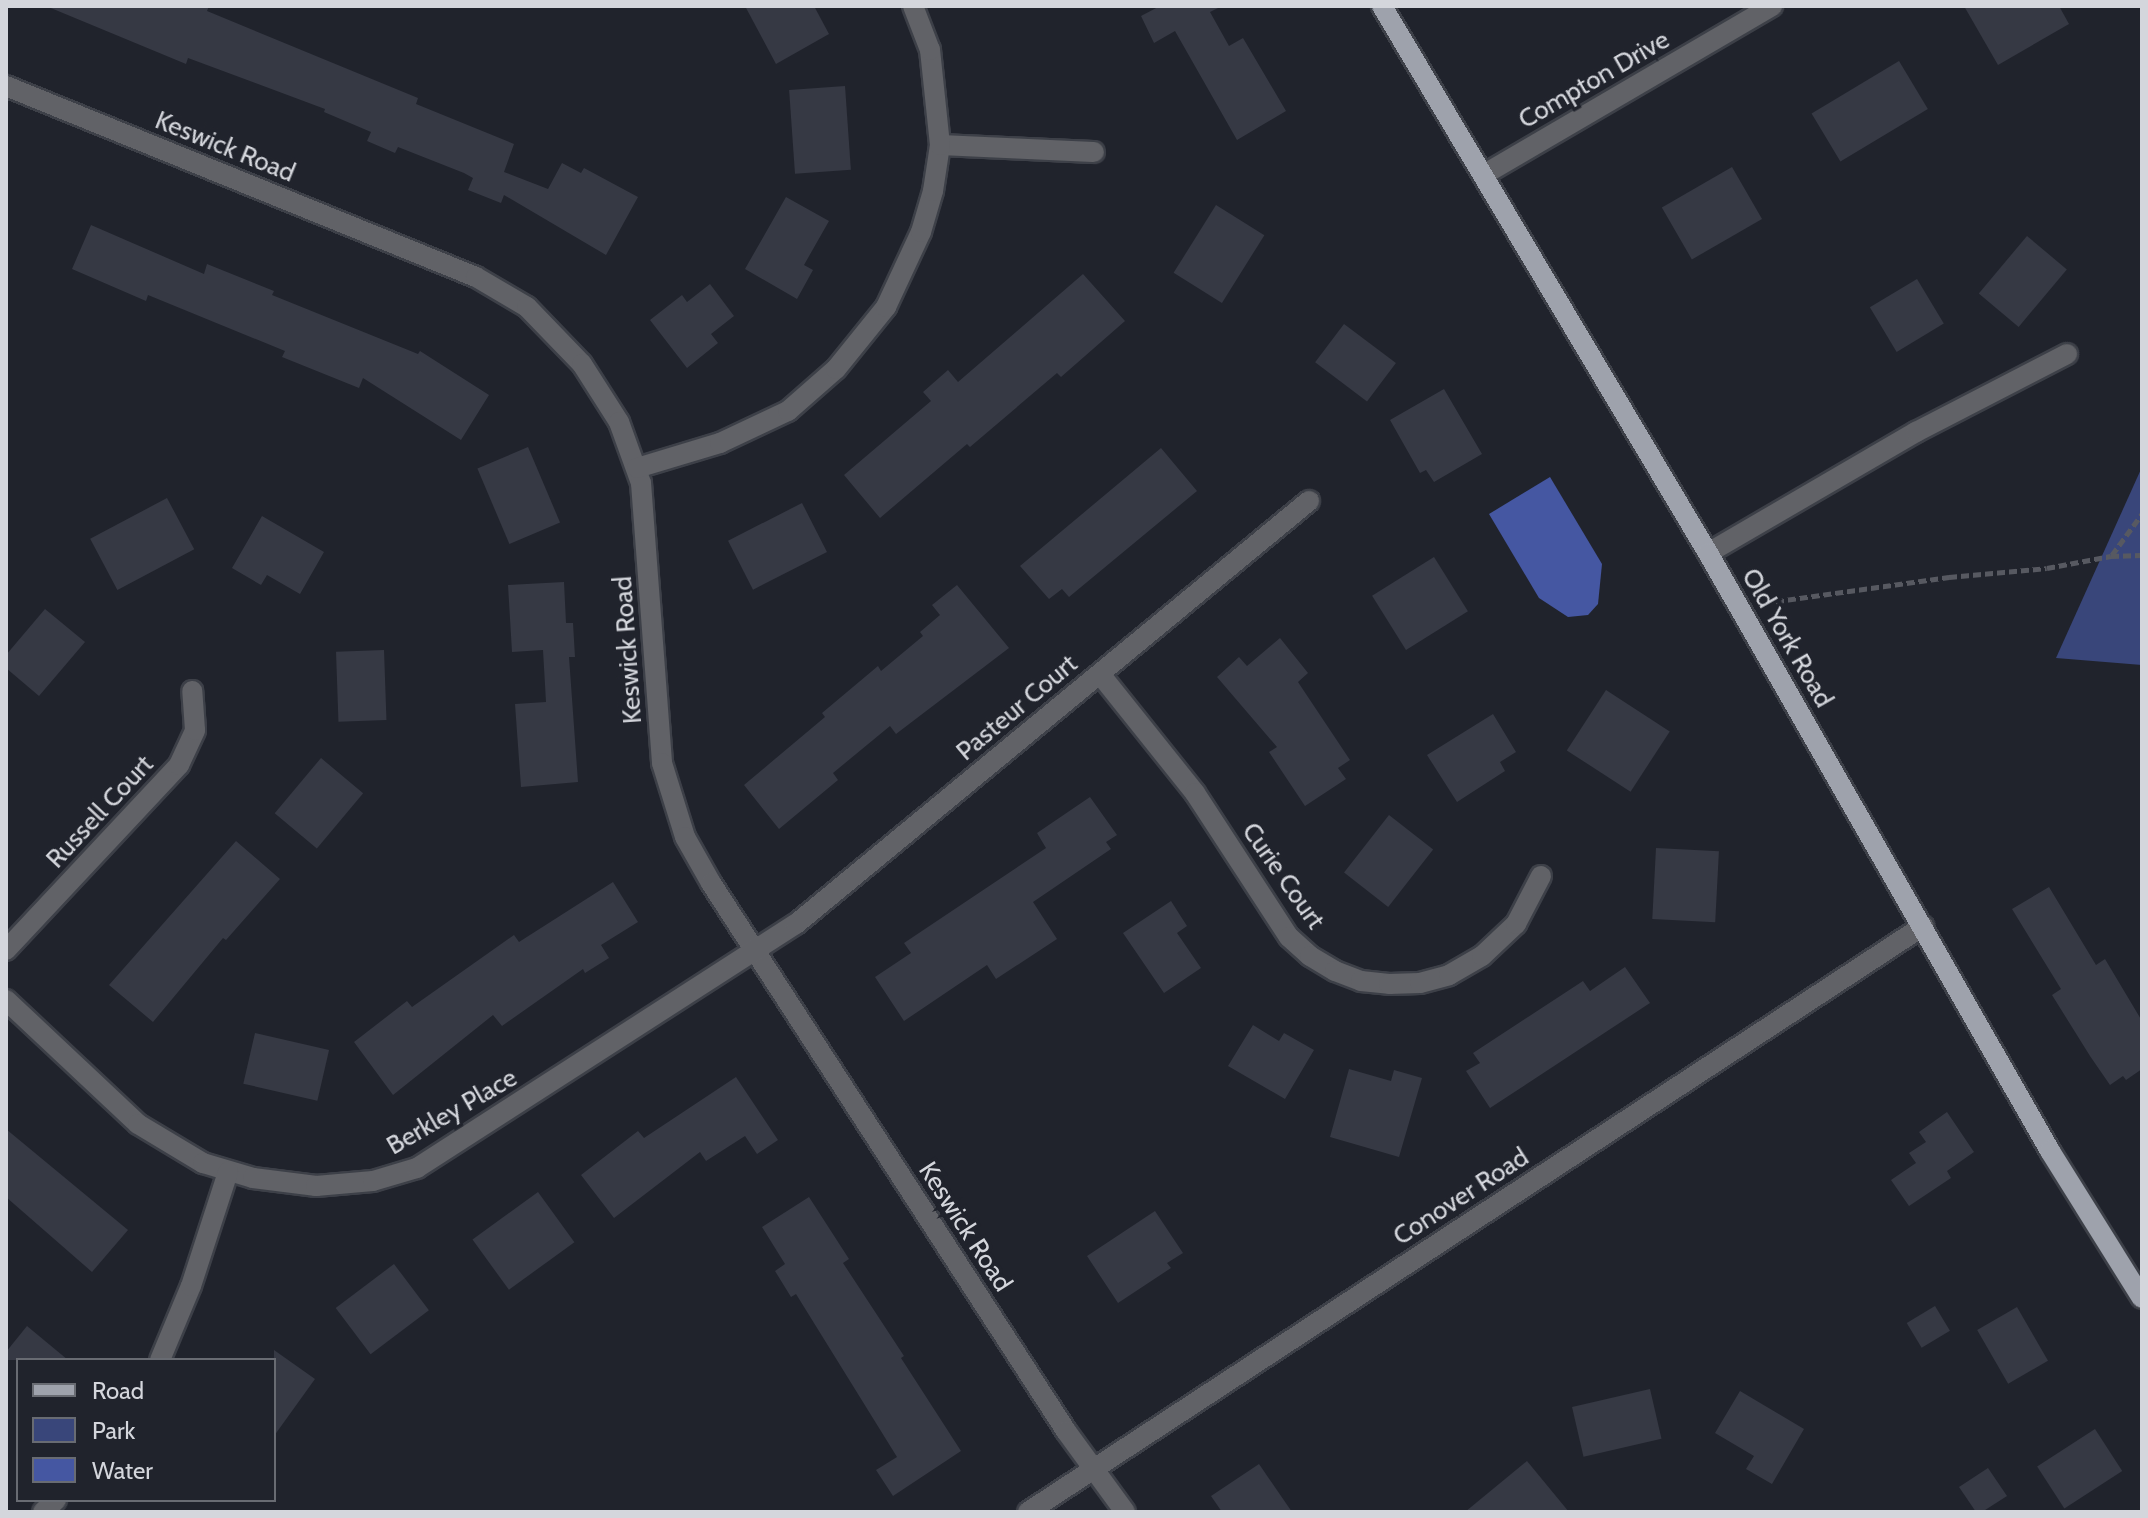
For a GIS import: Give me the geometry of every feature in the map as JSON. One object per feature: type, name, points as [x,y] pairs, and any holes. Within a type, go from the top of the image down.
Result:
[{"type":"main road","name":"Old York Road","points":[[1382,6],[1708,553],[2050,1151],[2142,1298]]},
{"type":"street","points":[[637,468],[720,443],[769,423],[806,399],[849,356],[886,307],[908,268],[933,191],[940,145],[930,50],[913,6]]},
{"type":"street","name":"Compton Drive","points":[[1483,175],[1766,8]]},
{"type":"street","name":"Keswick Road","points":[[6,86],[451,266],[508,294],[555,333],[595,381],[619,422],[637,468],[667,786],[696,860],[1125,1512]]},
{"type":"street","points":[[940,145],[1094,152]]},
{"type":"street","points":[[1708,553],[1916,432],[2067,354]]},
{"type":"street","name":"Pasteur Court","points":[[756,952],[821,904],[1309,501]]},
{"type":"street","name":"Curie Court","points":[[1100,674],[1195,793],[1289,937],[1310,956],[1335,971],[1361,981],[1389,984],[1420,983],[1449,975],[1482,956],[1516,924],[1541,876]]},
{"type":"street","name":"Russell Court","points":[[6,950],[179,765],[195,730],[192,691]]},
{"type":"street","name":"Conover Road","points":[[1028,1512],[1923,926]]},
{"type":"street","name":"Berkley Place","points":[[6,1000],[138,1124],[203,1163],[228,1172],[277,1182],[325,1186],[383,1179],[417,1168],[756,952]]},
{"type":"street","points":[[161,1358],[191,1286],[228,1172]]},
{"type":"path","points":[[2111,556],[2142,514]]},
{"type":"path","points":[[1739,607],[1949,577],[2047,568],[2111,556],[2142,555]]},
{"type":"green space","points":[[2142,467],[2142,665],[2056,658]]},
{"type":"water","points":[[1550,477],[1602,564],[1598,604],[1588,615],[1568,617],[1539,598],[1489,514]]},
{"type":"building","points":[[46,6],[209,6],[207,11],[418,98],[416,104],[514,144],[504,172],[548,189],[562,163],[581,173],[584,168],[638,197],[606,255],[504,195],[501,203],[468,190],[473,178],[464,173],[398,147],[395,153],[367,141],[371,132],[324,112],[325,109],[188,58],[186,64]]},
{"type":"building","points":[[745,6],[814,6],[829,34],[776,64]]},
{"type":"building","points":[[1160,6],[1222,6],[1210,12],[1229,46],[1243,38],[1286,111],[1237,140],[1175,31],[1154,43],[1141,16]]},
{"type":"building","points":[[1964,6],[2059,6],[2069,24],[1998,65]]},
{"type":"building","points":[[1899,61],[1928,109],[1840,162],[1812,114]]},
{"type":"building","points":[[845,86],[851,170],[795,174],[789,90]]},
{"type":"building","points":[[1732,167],[1762,219],[1692,259],[1662,208]]},
{"type":"building","points":[[786,197],[829,221],[804,265],[813,270],[797,299],[745,269]]},
{"type":"building","points":[[1216,205],[1264,235],[1222,303],[1174,273]]},
{"type":"building","points":[[91,225],[204,274],[207,264],[274,291],[272,295],[418,354],[420,351],[489,395],[461,440],[363,378],[359,388],[282,357],[285,351],[148,295],[146,301],[72,269]]},
{"type":"building","points":[[2027,236],[2067,269],[2019,327],[1979,293]]},
{"type":"building","points":[[1083,274],[1125,321],[1061,377],[1057,373],[880,518],[844,475],[931,401],[923,392],[948,370],[958,382]]},
{"type":"building","points":[[1917,279],[1944,324],[1897,352],[1870,307]]},
{"type":"building","points":[[710,284],[734,316],[711,334],[718,343],[687,368],[650,320],[682,295],[687,302]]},
{"type":"building","points":[[1344,324],[1396,363],[1367,401],[1315,362]]},
{"type":"building","points":[[1444,389],[1482,454],[1434,482],[1426,470],[1420,473],[1390,420]]},
{"type":"building","points":[[528,447],[560,522],[509,544],[477,468]]},
{"type":"building","points":[[1161,448],[1197,491],[1069,597],[1062,589],[1049,599],[1020,566]]},
{"type":"building","points":[[167,498],[194,549],[117,590],[90,539]]},
{"type":"building","points":[[802,503],[827,552],[753,590],[728,541]]},
{"type":"building","points":[[262,516],[324,552],[300,594],[267,575],[261,585],[232,568]]},
{"type":"building","points":[[1434,557],[1468,611],[1406,650],[1372,596]]},
{"type":"building","points":[[564,582],[566,623],[573,623],[575,657],[569,657],[578,782],[521,787],[515,704],[546,702],[543,650],[512,652],[508,585]]},
{"type":"building","points":[[957,585],[1009,648],[896,734],[890,726],[833,773],[838,780],[779,829],[744,785],[825,717],[822,713],[878,666],[881,671],[923,636],[920,632],[940,615],[932,605]]},
{"type":"building","points":[[45,609],[85,642],[39,696],[6,668],[6,655]]},
{"type":"building","points":[[1280,638],[1308,673],[1298,682],[1350,760],[1338,768],[1346,779],[1305,806],[1269,752],[1277,747],[1217,677],[1239,657],[1247,666]]},
{"type":"building","points":[[384,650],[386,720],[338,722],[336,652]]},
{"type":"building","points":[[1606,690],[1670,731],[1631,792],[1567,750]]},
{"type":"building","points":[[1493,714],[1516,752],[1500,762],[1505,771],[1457,802],[1427,755]]},
{"type":"building","points":[[321,758],[363,793],[317,849],[275,813]]},
{"type":"building","points":[[1090,797],[1117,835],[1106,842],[1111,849],[1033,902],[1057,939],[996,979],[987,965],[904,1021],[875,977],[911,953],[904,943],[1046,848],[1037,833]]},
{"type":"building","points":[[1389,815],[1433,849],[1388,907],[1344,873]]},
{"type":"building","points":[[236,841],[280,879],[226,940],[223,938],[153,1022],[109,985]]},
{"type":"building","points":[[1656,848],[1719,851],[1715,922],[1652,919]]},
{"type":"building","points":[[613,882],[638,922],[601,945],[609,958],[585,973],[583,969],[502,1026],[493,1015],[393,1095],[354,1042],[407,1001],[412,1007],[514,935],[519,942]]},
{"type":"building","points":[[2049,887],[2096,965],[2105,959],[2142,1021],[2142,1069],[2126,1080],[2123,1076],[2110,1085],[2090,1056],[2052,995],[2061,989],[2012,909]]},
{"type":"building","points":[[1171,901],[1187,926],[1177,933],[1201,968],[1164,993],[1123,933]]},
{"type":"building","points":[[1625,967],[1650,1003],[1490,1108],[1466,1071],[1480,1063],[1473,1053],[1583,981],[1590,991]]},
{"type":"building","points":[[1253,1025],[1279,1041],[1284,1033],[1314,1050],[1285,1099],[1228,1066]]},
{"type":"building","points":[[255,1033],[329,1050],[317,1101],[243,1084]]},
{"type":"building","points":[[1349,1069],[1391,1081],[1394,1070],[1422,1078],[1399,1157],[1330,1137]]},
{"type":"building","points":[[736,1077],[778,1140],[757,1154],[745,1136],[706,1161],[700,1152],[614,1218],[581,1175],[638,1131],[644,1138]]},
{"type":"building","points":[[1947,1112],[1974,1152],[1947,1171],[1951,1178],[1909,1206],[1891,1180],[1916,1163],[1909,1153],[1926,1142],[1919,1132]]},
{"type":"building","points":[[6,1129],[128,1230],[92,1272],[6,1197]]},
{"type":"building","points":[[538,1192],[574,1242],[509,1290],[472,1240]]},
{"type":"building","points":[[809,1197],[849,1259],[843,1263],[961,1451],[893,1496],[876,1470],[897,1457],[796,1294],[791,1297],[775,1271],[785,1264],[762,1227]]},
{"type":"building","points":[[1155,1211],[1183,1253],[1167,1263],[1171,1268],[1118,1303],[1087,1256]]},
{"type":"building","points":[[394,1264],[429,1310],[371,1354],[336,1308]]},
{"type":"building","points":[[1935,1306],[1950,1331],[1922,1348],[1907,1323]]},
{"type":"building","points":[[2017,1307],[2048,1361],[2008,1384],[1977,1330]]},
{"type":"building","points":[[27,1326],[66,1358],[6,1360],[6,1352]]},
{"type":"building","points":[[274,1350],[315,1379],[276,1433],[276,1358]]},
{"type":"building","points":[[1650,1389],[1661,1439],[1584,1457],[1572,1407]]},
{"type":"building","points":[[1740,1391],[1804,1429],[1772,1484],[1746,1469],[1754,1456],[1715,1433]]},
{"type":"building","points":[[2095,1429],[2122,1471],[2064,1509],[2037,1467]]},
{"type":"building","points":[[1527,1461],[1569,1512],[1465,1512]]},
{"type":"building","points":[[1259,1464],[1292,1512],[1222,1512],[1211,1496]]},
{"type":"building","points":[[1988,1468],[2007,1496],[1982,1512],[1976,1512],[1959,1487]]}]
